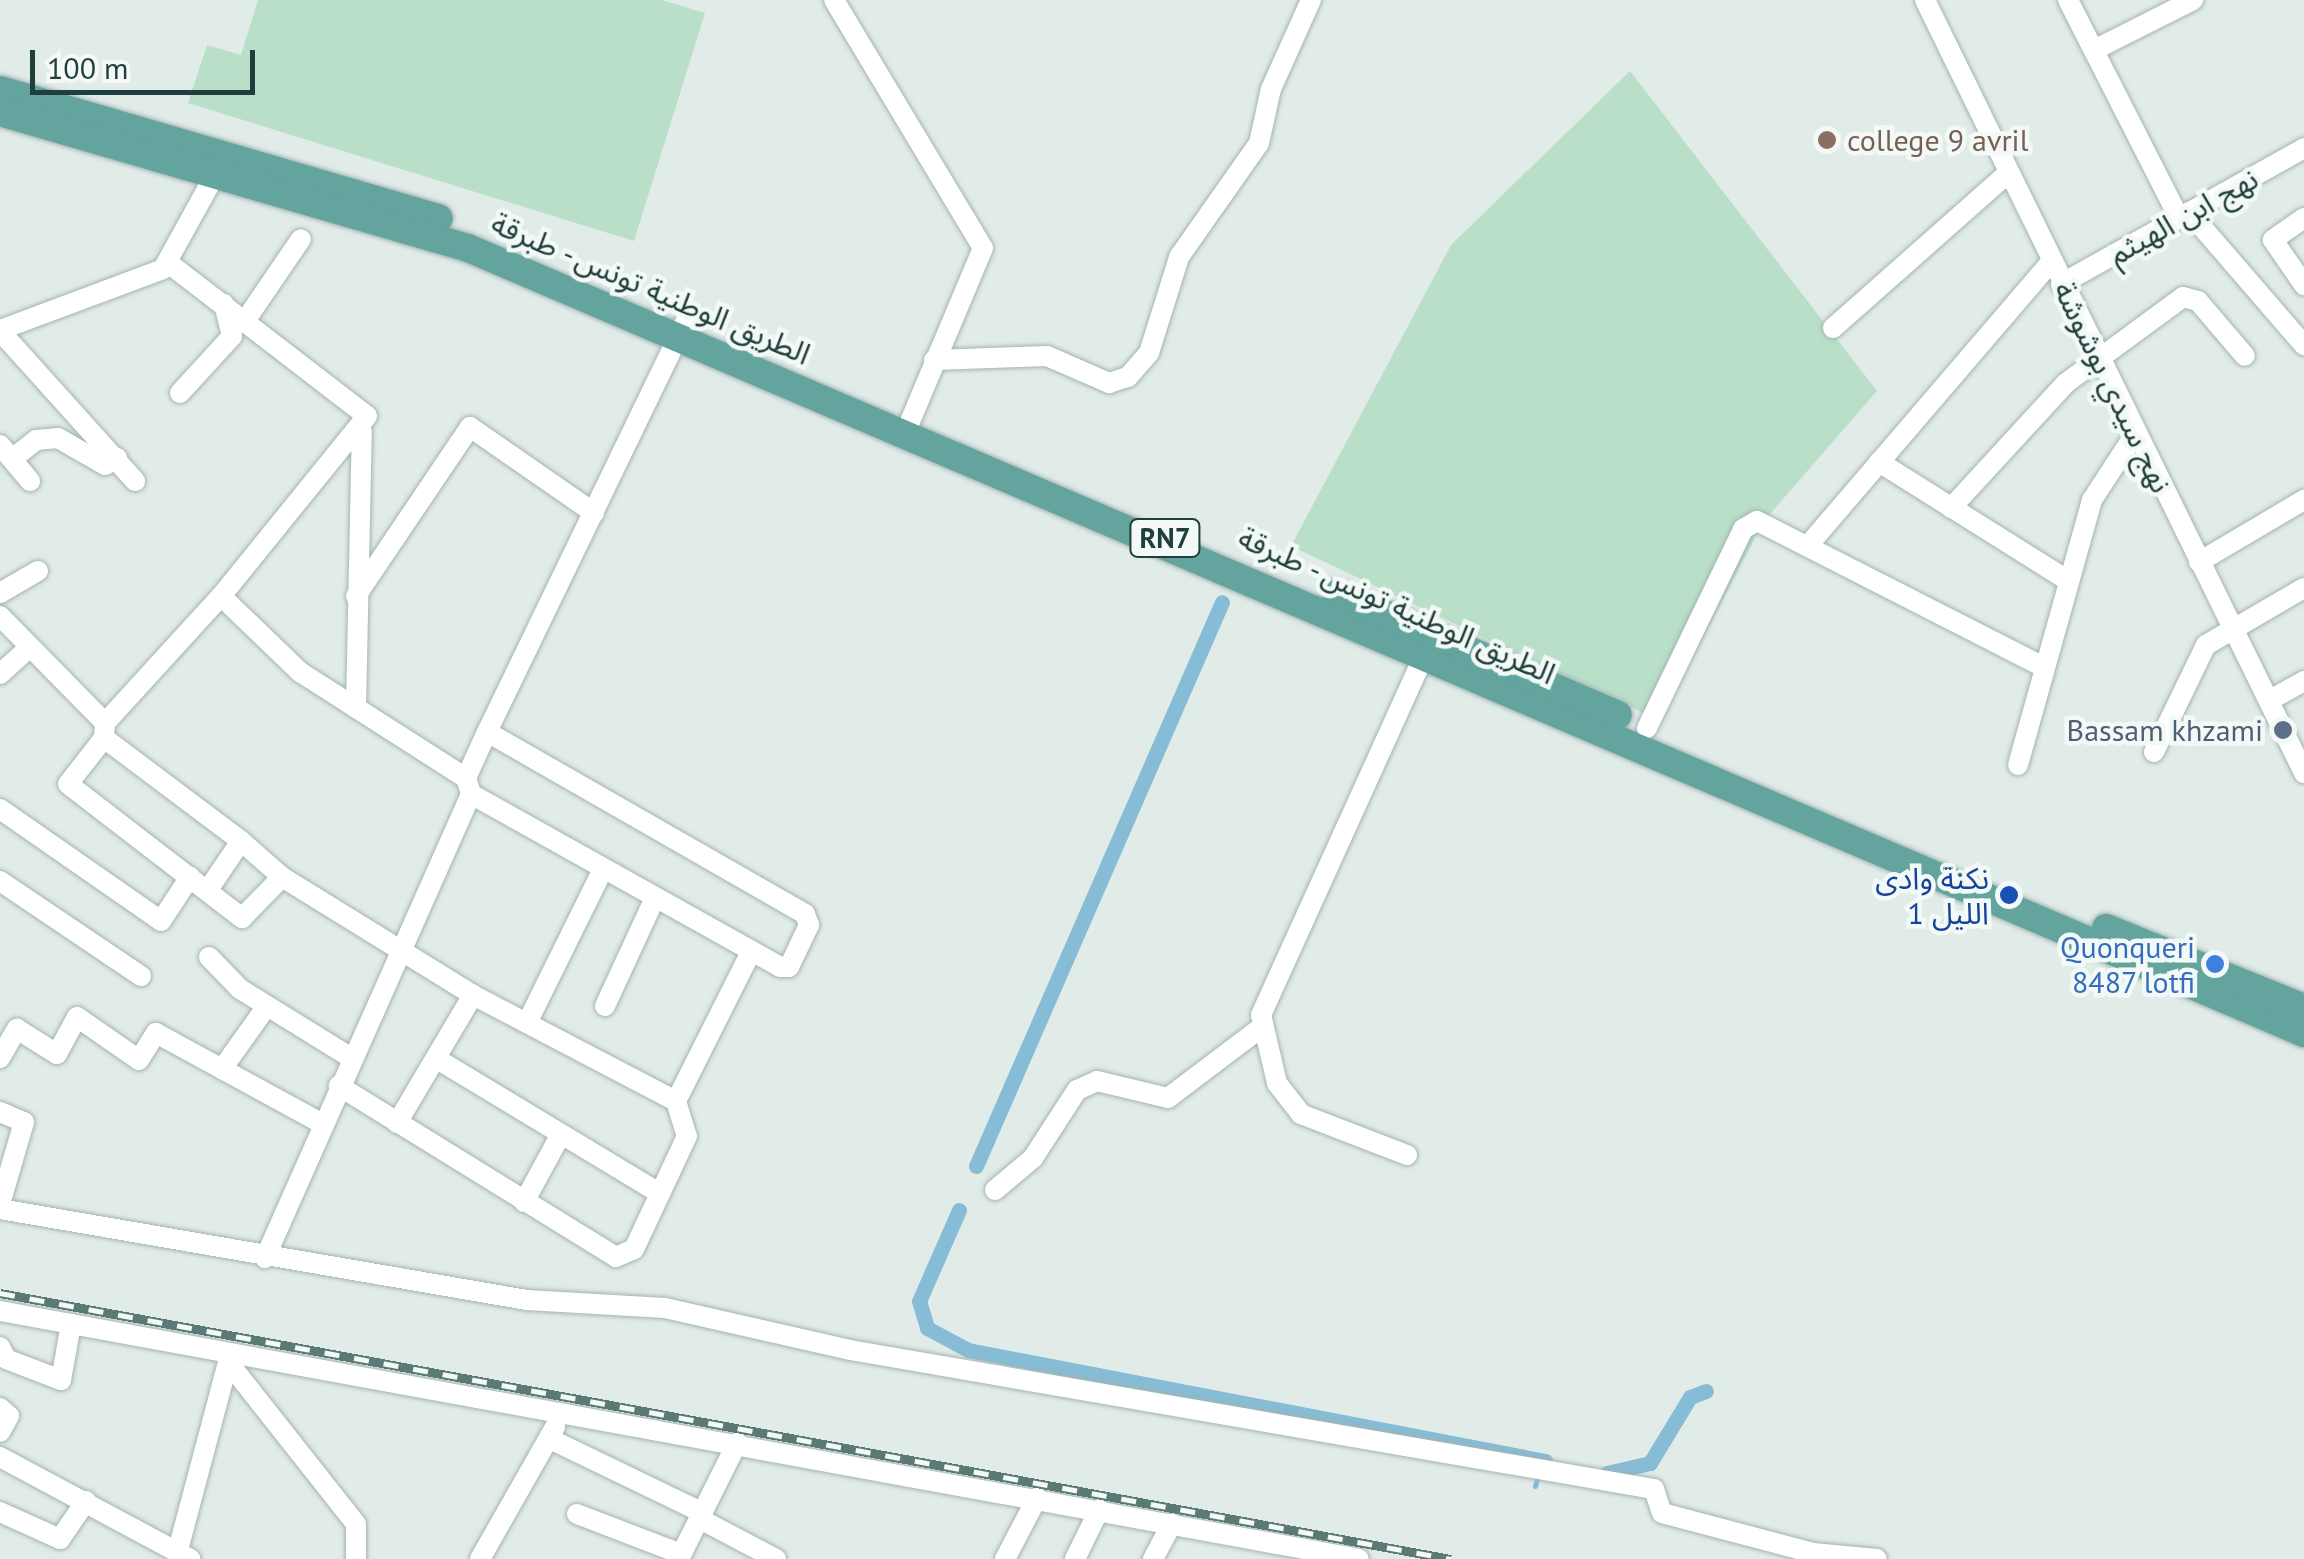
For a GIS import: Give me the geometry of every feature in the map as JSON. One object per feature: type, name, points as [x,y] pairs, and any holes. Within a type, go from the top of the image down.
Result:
[{"type":"main road","name":"الطريق الوطنية تونس - طبرقة","points":[[0,90],[392,202],[685,325],[1425,653],[2304,1008]]},
{"type":"main road","name":"الطريق الوطنية تونس - طبرقة","points":[[0,112],[468,248],[685,325]]},
{"type":"main road","name":"الطريق الوطنية تونس - طبرقة","points":[[909,423],[1647,728],[1698,761],[2304,1033]]},
{"type":"street","points":[[834,0],[983,248],[909,423]]},
{"type":"street","points":[[934,360],[1047,356],[1109,383],[1128,377],[1149,353],[1178,257],[1259,142],[1271,90],[1311,0]]},
{"type":"street","name":"نهج سيدي بوشوشة","points":[[1925,0],[2304,773]]},
{"type":"street","points":[[2068,0],[2184,215],[2304,345]]},
{"type":"street","points":[[2094,50],[2193,0]]},
{"type":"street","name":"نهج ابن الهيثم","points":[[2062,284],[2304,148]]},
{"type":"street","points":[[135,481],[0,331],[37,314],[141,283],[168,262],[216,172]]},
{"type":"street","points":[[1833,328],[2007,174]]},
{"type":"street","points":[[2304,218],[2273,244],[2304,286]]},
{"type":"street","points":[[245,321],[302,239]]},
{"type":"street","points":[[168,262],[364,408],[356,596],[364,630],[356,708]]},
{"type":"street","points":[[1811,542],[2052,262]]},
{"type":"street","points":[[1951,508],[2100,358],[2189,296],[2245,356]]},
{"type":"street","points":[[180,392],[232,336],[224,304]]},
{"type":"street","points":[[0,316],[37,314]]},
{"type":"street","points":[[265,1258],[404,948],[487,732],[685,325]]},
{"type":"street","points":[[356,596],[470,427],[594,513]]},
{"type":"street","points":[[282,877],[242,918],[68,784],[105,730],[362,431]]},
{"type":"street","points":[[2018,765],[2042,667],[2092,500],[2136,434]]},
{"type":"street","points":[[30,481],[6,452],[36,440],[58,438],[105,465],[117,458]]},
{"type":"street","points":[[1879,462],[2067,580]]},
{"type":"street","points":[[2200,562],[2304,500]]},
{"type":"street","points":[[1647,728],[1743,529],[1765,521],[2042,667]]},
{"type":"street","points":[[0,594],[38,571]]},
{"type":"street","points":[[2154,752],[2206,646],[2304,588]]},
{"type":"street","points":[[221,596],[300,672],[468,786],[653,902],[786,969],[808,917],[487,732]]},
{"type":"street","points":[[0,616],[105,730],[282,877],[404,948],[473,996],[676,1101]]},
{"type":"street","points":[[0,674],[29,648]]},
{"type":"street","points":[[995,1190],[1032,1158],[1077,1090],[1097,1081],[1168,1098],[1262,1027],[1330,854],[1425,653]]},
{"type":"street","points":[[2270,700],[2304,681]]},
{"type":"street","points":[[0,809],[161,920],[241,841]]},
{"type":"street","points":[[527,1023],[602,871]]},
{"type":"street","points":[[4,892],[141,976]]},
{"type":"street","points":[[605,1006],[653,902]]},
{"type":"street","points":[[339,1086],[616,1257],[634,1249],[687,1136],[676,1101],[751,952]]},
{"type":"street","points":[[209,956],[267,1006],[353,1058]]},
{"type":"street","points":[[398,1123],[473,996]]},
{"type":"street","points":[[222,1069],[267,1006]]},
{"type":"street","points":[[0,1058],[17,1030],[57,1054],[77,1017],[139,1060],[156,1033],[323,1124]]},
{"type":"street","points":[[1262,1027],[1277,1082],[1301,1114],[1407,1155]]},
{"type":"street","points":[[437,1059],[659,1193]]},
{"type":"street","points":[[0,1112],[24,1122],[0,1206],[265,1258],[598,1309],[666,1308],[850,1350],[1654,1489],[1662,1513],[1734,1535],[1877,1559]]},
{"type":"street","points":[[524,1202],[560,1134]]},
{"type":"street","points":[[0,1311],[229,1358],[736,1444],[1359,1559]]},
{"type":"street","points":[[0,1347],[6,1359],[61,1380],[71,1324]]},
{"type":"street","points":[[0,1456],[173,1553],[229,1358]]},
{"type":"street","points":[[229,1358],[339,1497],[356,1524],[356,1559]]},
{"type":"street","points":[[0,1408],[9,1416],[0,1432]]},
{"type":"street","points":[[480,1559],[552,1440],[558,1413]]},
{"type":"street","points":[[552,1440],[776,1559]]},
{"type":"street","points":[[577,1514],[680,1557],[736,1444]]},
{"type":"street","points":[[1005,1559],[1036,1498]]},
{"type":"street","points":[[0,1512],[60,1540],[86,1501]]},
{"type":"street","points":[[1074,1559],[1099,1510]]},
{"type":"street","points":[[1153,1559],[1172,1524]]},
{"type":"green space","points":[[258,0],[662,0],[705,13],[634,241],[188,103],[207,45],[241,55]]},
{"type":"green space","points":[[1630,71],[1877,391],[1763,522],[1660,721],[1291,546],[1451,245]]},
{"type":"waterway","points":[[976,1166],[1222,602]]},
{"type":"waterway","points":[[959,1210],[919,1301],[927,1328],[968,1350],[1545,1461]]},
{"type":"waterway","points":[[1607,1473],[1650,1463],[1690,1397],[1706,1391]]},
{"type":"waterway","points":[[1535,1486],[1539,1473]]},
{"type":"railway","points":[[0,1293],[1451,1559]]},
{"type":"place","name":"college 9 avril","points":[[1827,140]]},
{"type":"place","name":"Bassam khzami","points":[[2283,730]]},
{"type":"place","name":"نكنة وادى الليل 1","points":[[2009,895]]},
{"type":"place","name":"Quonqueri 8487 lotfi","points":[[2215,964]]}]
